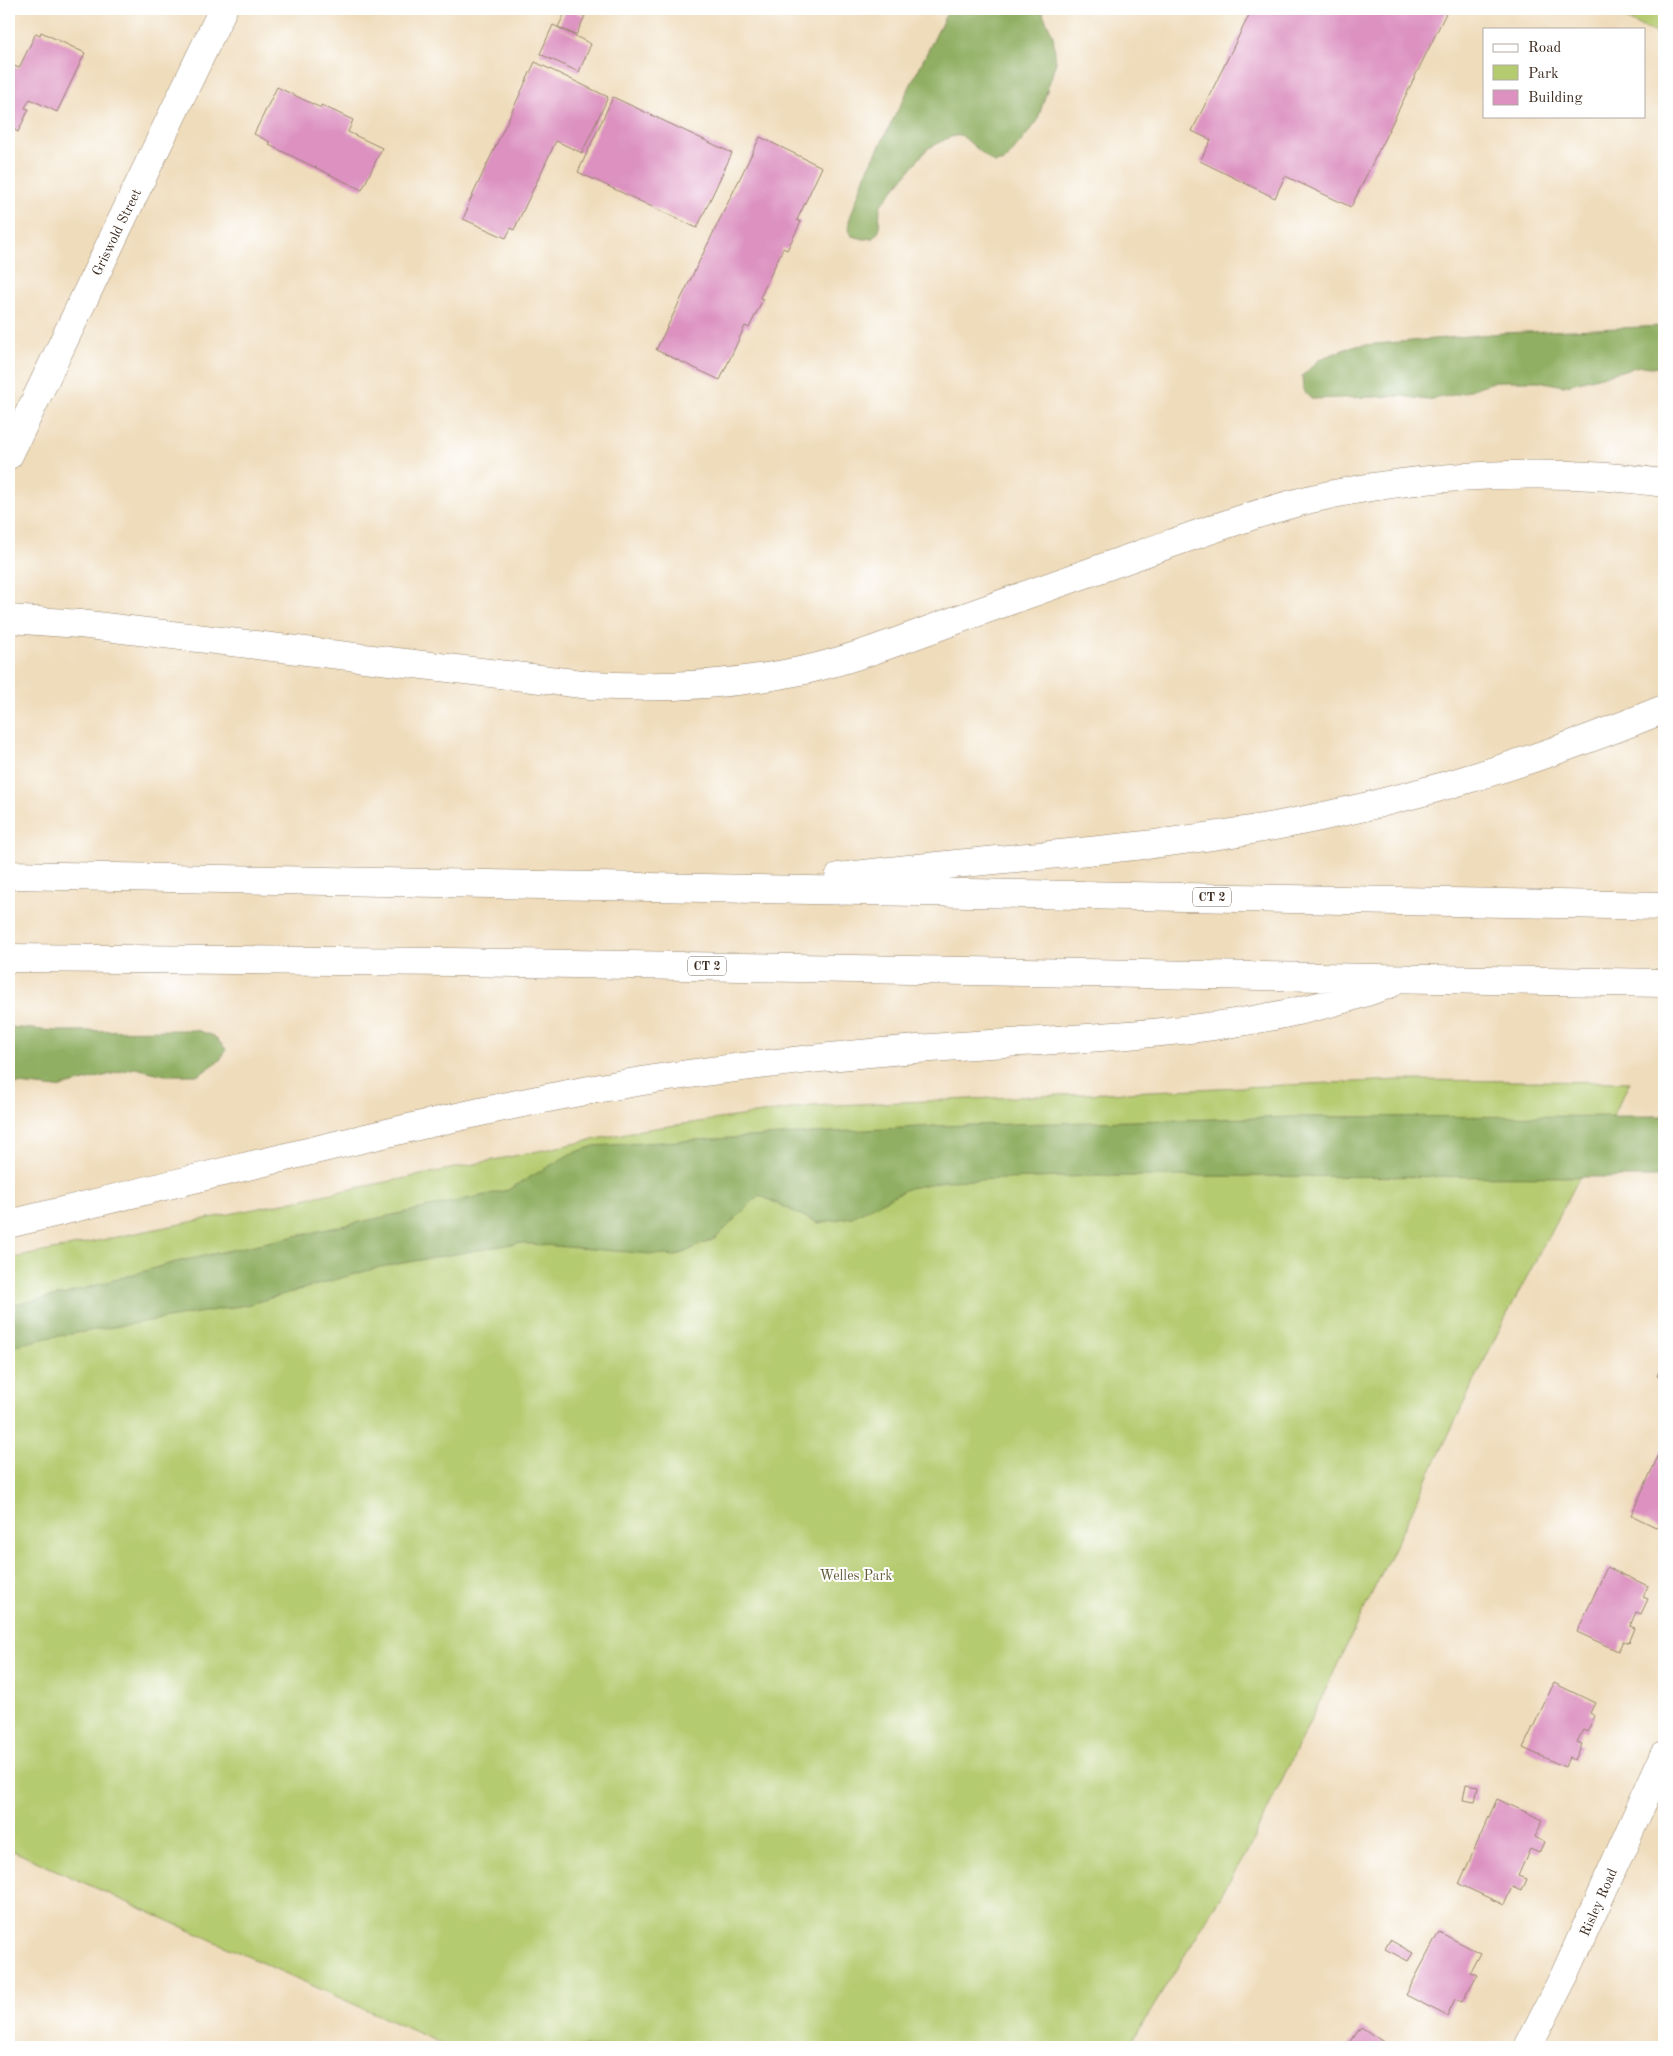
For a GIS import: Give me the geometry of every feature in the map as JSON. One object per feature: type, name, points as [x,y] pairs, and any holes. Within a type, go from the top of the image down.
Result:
[{"type":"main road","name":"Griswold Street","points":[[9,455],[223,9]]},
{"type":"main road","points":[[9,619],[80,624],[590,685],[667,687],[708,684],[772,676],[843,659],[1197,534],[1310,499],[1354,490],[1430,480],[1497,476],[1603,477],[1664,483]]},
{"type":"main road","points":[[759,889],[874,872],[1165,842],[1320,817],[1462,780],[1567,746],[1664,709]]},
{"type":"main road","name":"CT 2","points":[[9,875],[1664,906]]},
{"type":"main road","name":"CT 2","points":[[9,958],[482,962],[1664,982]]},
{"type":"main road","points":[[9,1224],[434,1121],[597,1088],[779,1062],[959,1046],[1135,1035],[1227,1024],[1307,1010],[1372,991],[1405,978]]},
{"type":"main road","name":"Risley Road","points":[[1528,2047],[1566,1974],[1664,1755]]},
{"type":"green space","points":[[949,9],[1045,9],[1043,14],[1053,35],[1056,62],[1037,122],[1005,161],[994,163],[961,135],[950,137],[927,149],[880,206],[879,231],[873,238],[864,239],[852,236],[849,231],[849,221],[865,175]]},
{"type":"green space","points":[[1604,9],[1664,9],[1664,37]]},
{"type":"green space","points":[[1664,326],[1664,368],[1640,366],[1563,386],[1539,381],[1495,381],[1459,394],[1427,400],[1402,396],[1311,399],[1303,390],[1302,376],[1320,359],[1353,346],[1503,333]]},
{"type":"green space","points":[[9,1027],[55,1031],[196,1030],[214,1036],[226,1049],[220,1060],[199,1075],[165,1075],[135,1068],[57,1088],[9,1083]]},
{"type":"green space","name":"Welles Park","points":[[1400,1080],[1630,1082],[1503,1322],[1246,1854],[1129,2047],[449,2047],[9,1849],[9,1259],[641,1130],[812,1106]]},
{"type":"green space","points":[[1664,1116],[1664,1177],[1093,1176],[945,1181],[909,1188],[852,1217],[818,1223],[759,1195],[716,1238],[676,1256],[518,1243],[380,1267],[246,1305],[46,1338],[9,1347],[9,1305],[62,1295],[176,1262],[508,1190],[570,1154],[594,1146],[935,1126],[1295,1117]]},
{"type":"building","points":[[567,9],[585,16],[576,35],[558,27]]},
{"type":"building","points":[[1252,9],[1448,9],[1351,207],[1285,176],[1275,198],[1200,161],[1211,140],[1192,131]]},
{"type":"building","points":[[553,25],[591,44],[579,72],[540,54]]},
{"type":"building","points":[[41,32],[85,53],[57,112],[30,99],[25,108],[29,109],[18,132],[9,127],[9,64],[19,68],[36,33],[40,35]]},
{"type":"building","points":[[535,62],[608,97],[582,153],[556,141],[514,230],[511,228],[506,238],[463,219]]},
{"type":"building","points":[[277,87],[321,108],[321,105],[353,120],[348,132],[382,148],[362,190],[269,145],[270,142],[254,134]]},
{"type":"building","points":[[613,97],[732,153],[697,228],[578,172]]},
{"type":"building","points":[[760,137],[822,167],[797,220],[801,222],[787,250],[783,248],[760,298],[763,299],[749,328],[745,326],[720,380],[656,350]]},
{"type":"building","points":[[1664,1360],[1664,1379],[1657,1376]]},
{"type":"building","points":[[1661,1450],[1664,1452],[1664,1531],[1631,1515]]},
{"type":"building","points":[[1607,1567],[1648,1586],[1643,1597],[1648,1599],[1641,1614],[1636,1612],[1630,1626],[1635,1628],[1629,1643],[1623,1641],[1618,1651],[1577,1632]]},
{"type":"building","points":[[1554,1683],[1595,1703],[1590,1713],[1595,1716],[1587,1732],[1583,1730],[1577,1742],[1582,1744],[1575,1760],[1569,1757],[1565,1767],[1523,1748]]},
{"type":"building","points":[[1466,1784],[1478,1786],[1475,1802],[1463,1800]]},
{"type":"building","points":[[1497,1799],[1543,1820],[1535,1837],[1544,1842],[1539,1853],[1530,1849],[1518,1876],[1526,1879],[1521,1891],[1512,1887],[1504,1905],[1459,1884]]},
{"type":"building","points":[[1439,1932],[1480,1953],[1470,1972],[1477,1975],[1462,2002],[1455,1999],[1447,2016],[1406,1995]]},
{"type":"building","points":[[1390,1940],[1413,1953],[1408,1961],[1385,1949]]},
{"type":"building","points":[[1361,2027],[1391,2047],[1347,2047]]}]
